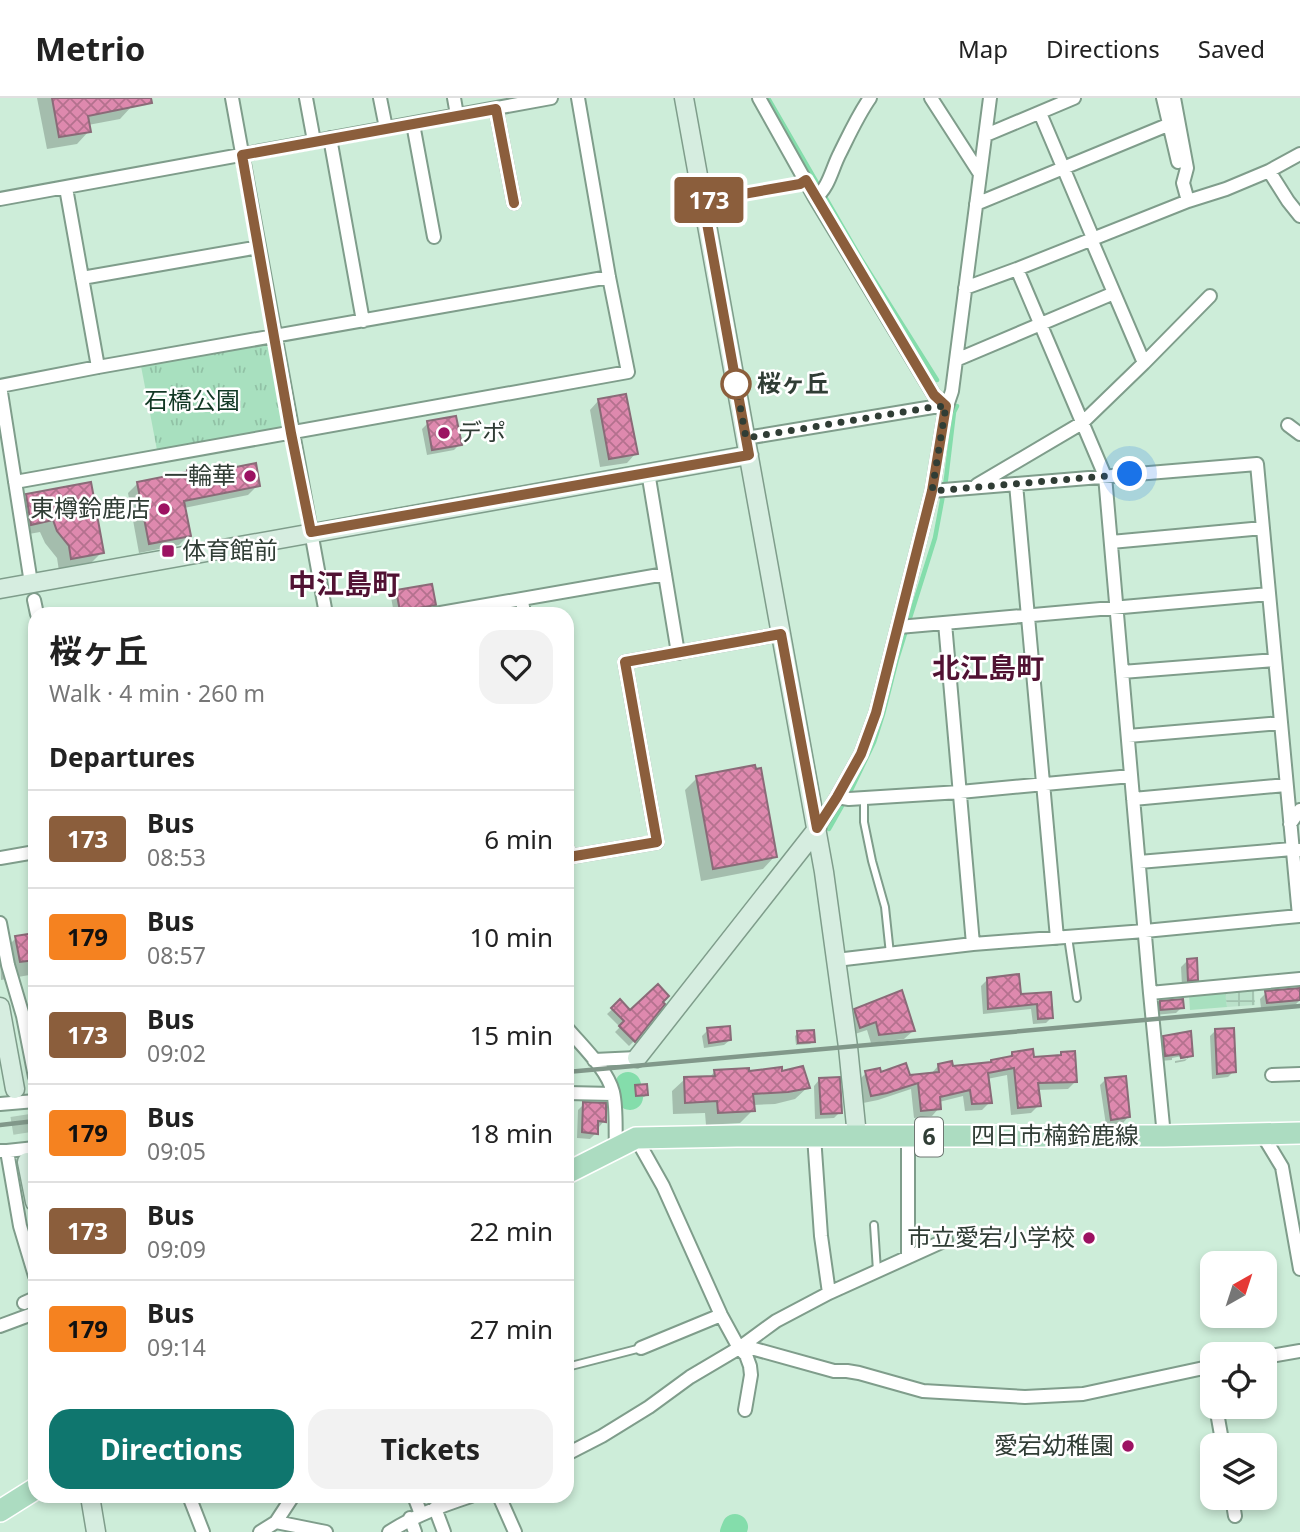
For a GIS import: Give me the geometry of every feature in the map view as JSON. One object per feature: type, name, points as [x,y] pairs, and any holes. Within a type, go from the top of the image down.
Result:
[{"type":"main road","name":"四日市楠鈴鹿線","points":[[574,1169],[636,1138],[1300,1133]]},
{"type":"main road","points":[[0,1511],[28,1493]]},
{"type":"street","points":[[232,98],[325,607]]},
{"type":"street","points":[[306,98],[314,141]]},
{"type":"street","points":[[380,98],[386,128]]},
{"type":"street","points":[[454,98],[457,115]]},
{"type":"street","points":[[0,199],[496,109],[528,100],[551,98]]},
{"type":"street","points":[[15,482],[628,372],[578,98]]},
{"type":"street","points":[[684,98],[817,828],[857,1136]]},
{"type":"street","points":[[759,98],[806,180],[820,193],[934,395],[946,406]]},
{"type":"street","points":[[820,193],[870,98]]},
{"type":"street","points":[[932,98],[980,174]]},
{"type":"street","points":[[594,1060],[637,1058],[843,798],[876,713],[940,490],[946,406],[956,360],[990,98]]},
{"type":"street","points":[[986,135],[1074,98]]},
{"type":"street","points":[[1163,98],[1188,201]]},
{"type":"street","points":[[1174,98],[1187,168],[1184,183]]},
{"type":"street","points":[[496,109],[514,203]]},
{"type":"street","points":[[1040,113],[1144,363]]},
{"type":"street","points":[[413,124],[435,237]]},
{"type":"street","points":[[976,204],[1170,124]]},
{"type":"street","points":[[330,138],[363,321]]},
{"type":"street","points":[[965,288],[1269,172],[1300,154]]},
{"type":"street","points":[[1269,172],[1300,216]]},
{"type":"street","points":[[66,188],[98,367]]},
{"type":"street","points":[[82,278],[259,247]]},
{"type":"street","points":[[1017,269],[1105,476],[1164,1136]]},
{"type":"street","points":[[36,607],[0,386],[609,277]]},
{"type":"street","points":[[956,360],[1114,293]]},
{"type":"street","points":[[974,487],[1082,424],[1210,296]]},
{"type":"street","points":[[0,589],[33,591],[311,532],[648,472],[747,446],[946,406]]},
{"type":"street","points":[[1288,425],[1300,434]]},
{"type":"street","points":[[940,490],[1257,464],[1286,785],[1296,849],[1300,930]]},
{"type":"street","points":[[648,472],[678,653]]},
{"type":"street","points":[[1016,484],[1043,785],[1063,937]]},
{"type":"street","points":[[1111,542],[1263,528]]},
{"type":"street","points":[[478,607],[665,574]]},
{"type":"street","points":[[899,627],[1269,594]]},
{"type":"street","points":[[522,600],[523,607]]},
{"type":"street","points":[[945,623],[973,944]]},
{"type":"street","points":[[574,856],[657,842],[625,662],[781,634]]},
{"type":"street","points":[[1122,672],[1275,660]]},
{"type":"street","points":[[1128,736],[1281,723]]},
{"type":"street","points":[[843,798],[960,792],[1131,776]]},
{"type":"street","points":[[1133,799],[1286,785]]},
{"type":"street","points":[[1290,824],[1300,810]]},
{"type":"street","points":[[1139,862],[1296,849]]},
{"type":"street","points":[[0,858],[28,853]]},
{"type":"street","points":[[836,960],[973,944],[1299,916]]},
{"type":"street","points":[[0,923],[28,1041]]},
{"type":"street","points":[[1150,993],[1300,979]]},
{"type":"street","points":[[0,1007],[15,1089]]},
{"type":"street","points":[[574,1036],[594,1060],[614,1094],[616,1147]]},
{"type":"street","points":[[1272,1075],[1300,1074]]},
{"type":"street","points":[[574,1093],[614,1094]]},
{"type":"street","points":[[0,1104],[28,1102]]},
{"type":"street","points":[[1262,1134],[1282,1167],[1300,1269]]},
{"type":"street","points":[[814,1136],[821,1236],[829,1293]]},
{"type":"street","points":[[908,1137],[908,1256]]},
{"type":"street","points":[[636,1138],[663,1186],[721,1315],[739,1348],[746,1355],[751,1375],[745,1410]]},
{"type":"street","points":[[28,1155],[4,1151],[28,1253]]},
{"type":"street","points":[[574,1450],[649,1407],[776,1321],[829,1293],[946,1240]]},
{"type":"street","points":[[0,1326],[28,1315]]},
{"type":"street","points":[[641,1348],[721,1315]]},
{"type":"street","points":[[739,1348],[751,1348],[834,1371],[859,1373],[923,1391],[1025,1397],[1083,1394],[1200,1369]]},
{"type":"street","points":[[1277,1355],[1300,1351]]},
{"type":"street","points":[[91,1503],[96,1532]]},
{"type":"street","points":[[192,1503],[204,1532]]},
{"type":"street","points":[[260,1532],[276,1522],[288,1503]]},
{"type":"street","points":[[415,1503],[415,1532]]},
{"type":"street","points":[[389,1532],[416,1516],[450,1503]]},
{"type":"street","points":[[502,1503],[515,1532]]},
{"type":"street","points":[[435,1508],[444,1532]]},
{"type":"street","points":[[1233,1510],[1234,1516]]},
{"type":"street","points":[[276,1522],[326,1532]]},
{"type":"lane","points":[[703,201],[800,184],[806,180]]},
{"type":"lane","points":[[863,799],[864,822],[872,861],[885,906],[890,954]]},
{"type":"lane","points":[[1063,937],[1077,998]]},
{"type":"lane","points":[[874,1225],[877,1271]]},
{"type":"lane","points":[[574,1365],[641,1348]]},
{"type":"shaded area","points":[[1254,989],[1255,1005],[1227,1007],[1225,992]]},
{"type":"green space","name":"石橋公園","points":[[266,345],[272,351],[285,424],[281,428],[157,450],[141,366]]},
{"type":"green space","points":[[1225,992],[1227,1007],[1190,1010],[1189,994]]},
{"type":"building","points":[[52,98],[151,98],[152,103],[88,116],[91,132],[59,137]]},
{"type":"building","points":[[626,394],[638,454],[609,459],[598,399]]},
{"type":"building","name":"デポ","points":[[456,416],[462,445],[432,450],[427,421]]},
{"type":"building","points":[[256,463],[260,486],[184,501],[191,536],[149,544],[137,482],[187,470],[200,468],[201,474]]},
{"type":"building","points":[[91,482],[104,553],[71,559],[69,546],[57,531],[53,520],[31,525],[26,494]]},
{"type":"building","points":[[432,584],[436,605],[399,607],[396,590]]},
{"type":"building","points":[[755,765],[756,769],[761,768],[777,857],[713,869],[696,776]]},
{"type":"building","points":[[28,934],[28,961],[20,962],[15,936]]},
{"type":"building","points":[[1197,958],[1198,980],[1188,981],[1187,959]]},
{"type":"building","points":[[1019,974],[1021,994],[1051,992],[1053,1018],[1038,1019],[1037,1004],[988,1009],[987,978]]},
{"type":"building","points":[[658,984],[669,996],[635,1042],[619,1026],[624,1021],[611,1008],[620,999],[630,1010]]},
{"type":"building","points":[[1300,988],[1300,1000],[1267,1003],[1265,991]]},
{"type":"building","points":[[902,990],[915,1031],[879,1035],[876,1022],[860,1028],[854,1009]]},
{"type":"building","points":[[1183,999],[1184,1008],[1160,1010],[1160,1001]]},
{"type":"building","points":[[730,1026],[731,1040],[709,1043],[707,1028]]},
{"type":"building","points":[[1234,1028],[1236,1072],[1217,1074],[1215,1029]]},
{"type":"building","points":[[814,1030],[815,1042],[798,1043],[797,1031]]},
{"type":"building","points":[[1191,1031],[1193,1056],[1165,1056],[1163,1036]]},
{"type":"building","points":[[1033,1049],[1034,1057],[1075,1051],[1077,1082],[1038,1083],[1041,1106],[1018,1108],[1014,1068],[988,1073],[992,1103],[972,1104],[970,1090],[940,1097],[941,1109],[921,1111],[918,1083],[871,1096],[865,1071],[880,1068],[881,1072],[906,1063],[910,1075],[939,1072],[938,1064],[952,1061],[953,1066],[991,1062],[1012,1056],[1012,1052]]},
{"type":"building","points":[[803,1066],[810,1088],[753,1094],[755,1111],[718,1113],[717,1101],[685,1103],[684,1077],[715,1076],[714,1070],[749,1068],[749,1071],[782,1067],[782,1071]]},
{"type":"building","points":[[1126,1076],[1130,1117],[1111,1120],[1105,1078]]},
{"type":"building","points":[[840,1077],[842,1113],[821,1114],[819,1078]]},
{"type":"building","points":[[647,1084],[648,1095],[636,1096],[635,1085]]},
{"type":"building","points":[[583,1102],[606,1103],[606,1122],[598,1121],[598,1134],[582,1132]]},
{"type":"waterway","points":[[768,98],[861,259],[937,380]]},
{"type":"waterway","points":[[829,829],[874,742],[883,714],[897,659],[935,538],[957,406]]},
{"type":"waterway","points":[[628,1085],[626,1090],[630,1097]]},
{"type":"waterway","points":[[733,1532],[735,1527]]},
{"type":"tunnel","points":[[15,1089],[27,1162]]},
{"type":"railway","points":[[574,1071],[1300,1006]]},
{"type":"railway","points":[[0,1125],[28,1122]]},
{"type":"bus line","name":"173","points":[[514,203],[496,109],[242,155],[311,532],[749,455],[703,201],[800,184],[806,180],[934,395],[946,406],[932,491],[876,713],[861,754],[817,828],[781,634],[625,662],[657,842],[574,856]]},
{"type":"place","name":"桜ヶ丘","points":[[736,384]]},
{"type":"place","name":"デポ","points":[[444,433]]},
{"type":"place","name":"一輪華","points":[[250,476]]},
{"type":"place","name":"東樽鈴鹿店","points":[[164,509]]},
{"type":"place","name":"体育館前","points":[[168,551]]},
{"type":"place","name":"市立愛宕小学校","points":[[1089,1238]]},
{"type":"place","name":"愛宕幼稚園","points":[[1128,1446]]},
{"type":"district","name":"中江島町","points":[[344,584]]},
{"type":"district","name":"北江島町","points":[[988,668]]},
{"type":"route","points":[[736,384],[746,438],[946,406],[932,491],[1130,474]]}]
